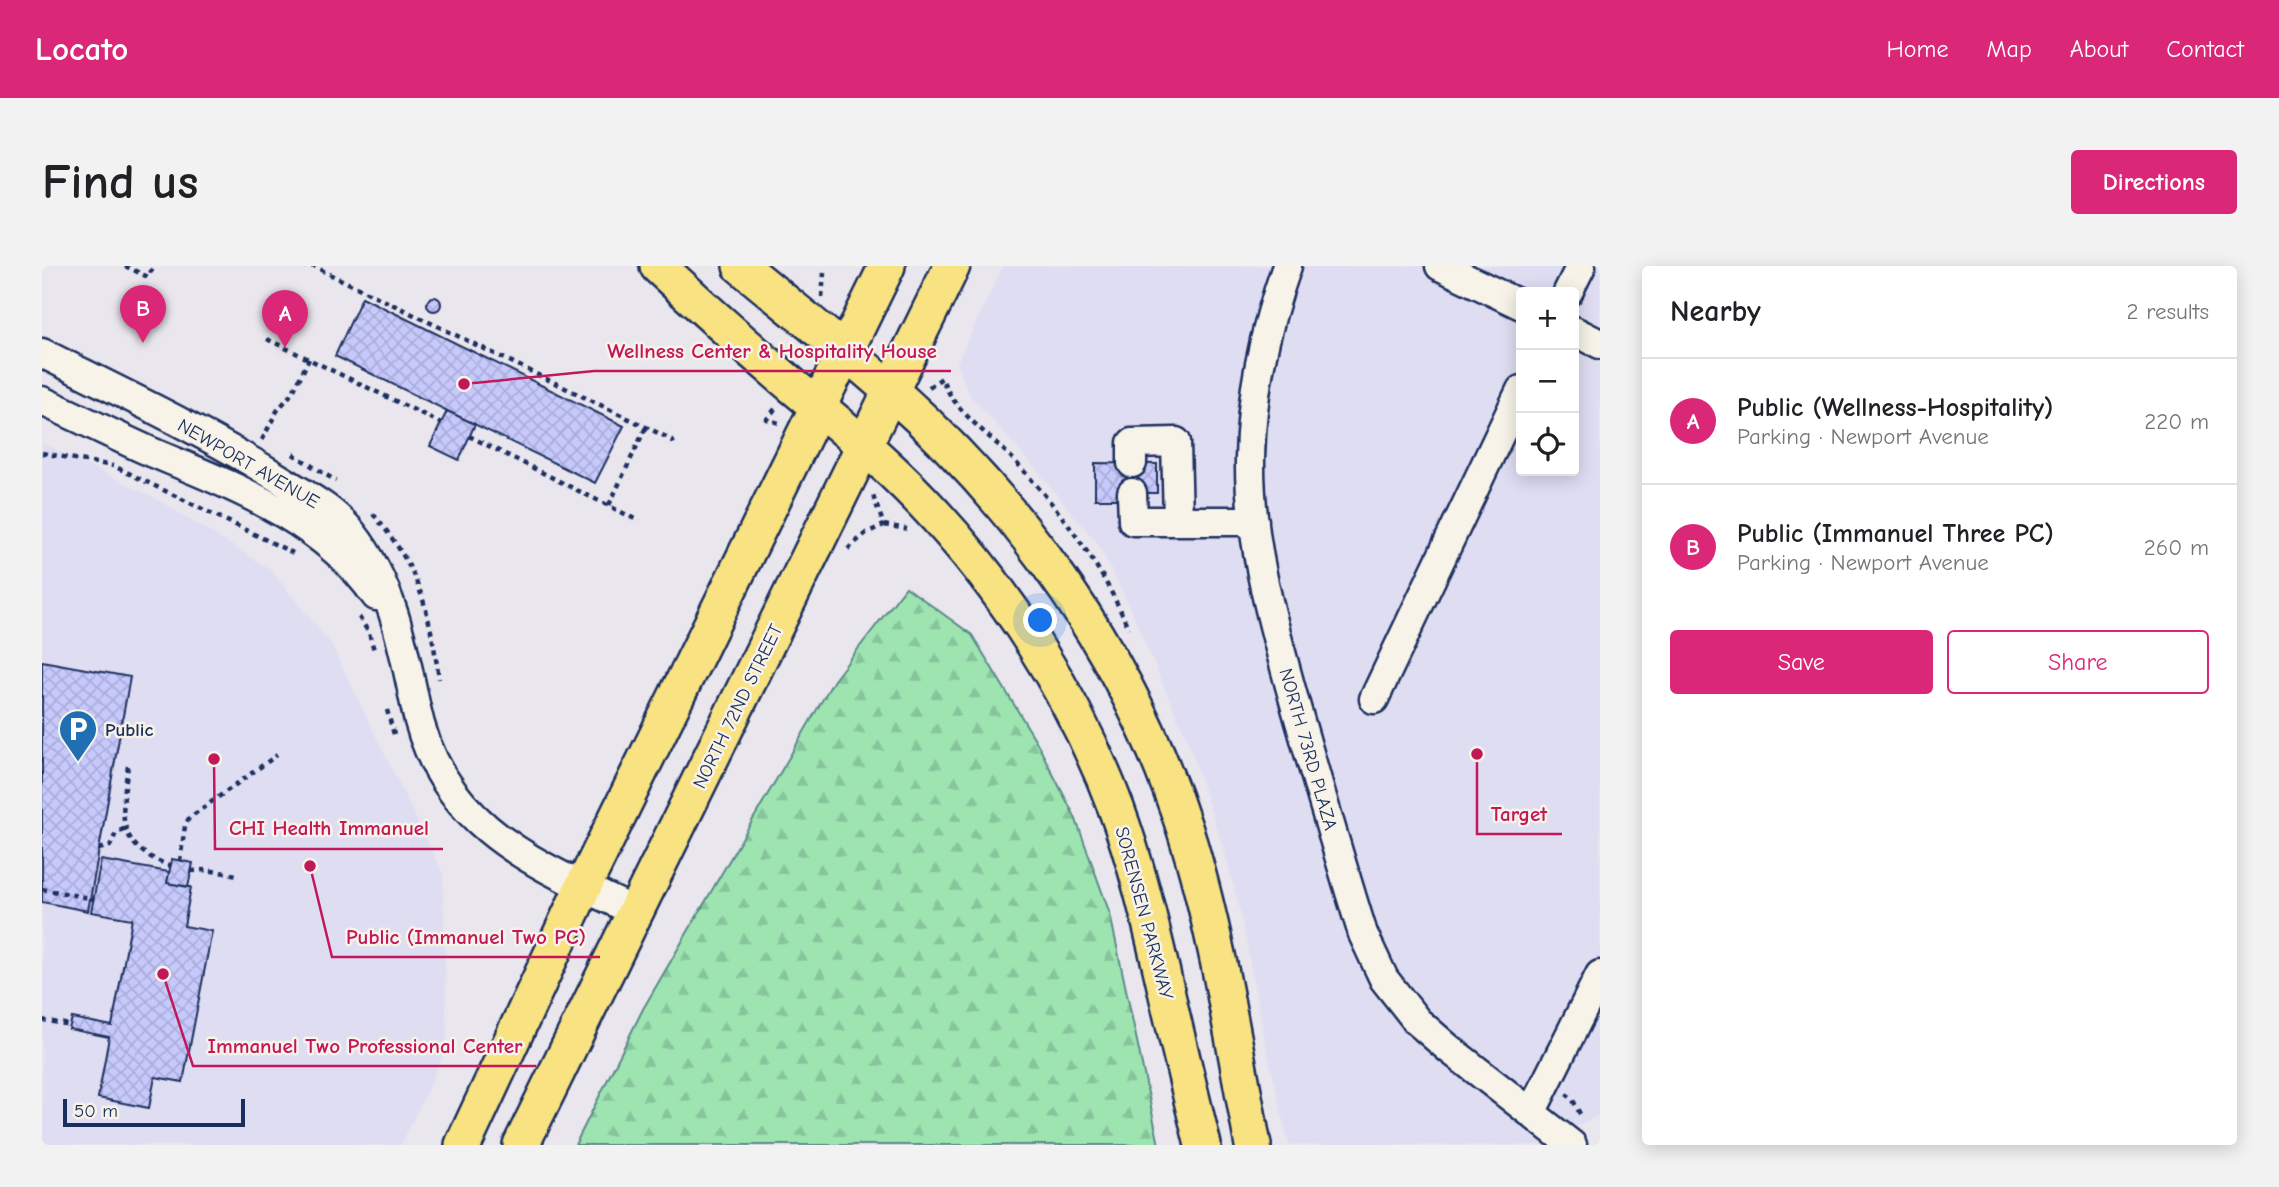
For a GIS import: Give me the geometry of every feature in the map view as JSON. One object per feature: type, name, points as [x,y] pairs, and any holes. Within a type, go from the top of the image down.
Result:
[{"type":"main road","name":"SORENSEN PARKWAY","points":[[658,266],[864,446],[922,501],[973,560],[1037,650],[1070,708],[1115,806],[1132,855],[1149,912],[1203,1145]]},
{"type":"main road","points":[[741,266],[891,391],[969,468],[1024,531],[1096,631],[1167,780],[1194,859],[1216,953],[1253,1145]]},
{"type":"main road","points":[[463,1145],[583,887],[887,266]]},
{"type":"main road","name":"NORTH 72ND STREET","points":[[522,1145],[952,266]]},
{"type":"street","name":"NORTH 73RD PLAZA","points":[[1287,266],[1265,340],[1252,417],[1250,460],[1254,521],[1264,584],[1280,649],[1350,891],[1384,979],[1417,1021],[1572,1145]]},
{"type":"street","points":[[1440,266],[1516,303]]},
{"type":"street","points":[[1571,287],[1581,266]]},
{"type":"street","points":[[1579,334],[1600,344]]},
{"type":"street","name":"NEWPORT AVENUE","points":[[42,353],[218,442],[329,509],[370,556],[383,583],[399,631],[423,736],[438,770],[456,796],[474,818],[495,837],[533,861],[636,912]]},
{"type":"street","name":"NEWPORT AVENUE","points":[[42,401],[279,510],[317,535],[346,560],[364,579],[399,631]]},
{"type":"street","points":[[1374,699],[1516,401]]},
{"type":"street","points":[[1132,463],[1132,443],[1176,442],[1178,520]]},
{"type":"street","points":[[1132,493],[1133,521],[1254,521]]},
{"type":"street","points":[[1531,1113],[1600,975]]},
{"type":"path","points":[[125,266],[148,278],[154,266]]},
{"type":"path","points":[[301,267],[313,266],[646,427],[672,440],[675,446]]},
{"type":"path","points":[[267,339],[441,423]]},
{"type":"path","points":[[262,440],[277,411],[293,392],[309,359]]},
{"type":"path","points":[[609,505],[646,427]]},
{"type":"path","points":[[470,436],[639,521]]},
{"type":"path","points":[[42,453],[113,466]]},
{"type":"path","points":[[89,454],[300,557]]},
{"type":"path","points":[[884,524],[911,530]]},
{"type":"path","points":[[356,611],[369,634],[377,658]]},
{"type":"path","points":[[387,707],[397,743]]},
{"type":"path","points":[[180,861],[185,826],[189,818],[276,755]]},
{"type":"path","points":[[128,766],[121,813],[125,828],[132,841],[145,854],[171,866]]},
{"type":"path","points":[[99,849],[110,846],[116,833],[125,828]]},
{"type":"path","points":[[191,871],[206,870],[238,875]]},
{"type":"path","points":[[42,889],[94,899]]},
{"type":"path","points":[[42,1020],[70,1025]]},
{"type":"shaded area","points":[[1003,266],[1600,266],[1600,1114],[1541,1145],[1289,1145],[1265,1042],[1241,915],[1225,853],[1187,739],[1126,599],[1098,544],[969,394],[957,363]]},
{"type":"shaded area","points":[[42,443],[155,498],[270,569],[331,644],[443,874],[447,1048],[401,1145],[42,1145]]},
{"type":"green space","points":[[906,587],[972,635],[1036,741],[1075,817],[1110,914],[1159,1145],[575,1145],[643,1009],[834,680]]},
{"type":"building","points":[[362,297],[624,426],[595,483],[335,356]]},
{"type":"building","points":[[434,297],[439,299],[439,309],[434,311],[429,309],[427,304],[429,299]]},
{"type":"building","points":[[447,411],[475,424],[459,460],[430,446]]},
{"type":"building","points":[[1095,463],[1157,464],[1157,493],[1118,493],[1118,499],[1095,499]]},
{"type":"building","name":"Public","points":[[42,661],[130,677],[88,911],[42,902]]},
{"type":"building","points":[[172,859],[193,863],[188,887],[167,883]]},
{"type":"building","points":[[101,860],[169,872],[167,883],[191,887],[184,926],[212,931],[183,1082],[155,1077],[149,1108],[98,1098],[109,1037],[69,1029],[72,1018],[112,1026],[132,919],[91,912]]},
{"type":"place","name":"Public (Immanuel Three PC)","points":[[143,343]]},
{"type":"place","name":"Public (Wellness-Hospitality)","points":[[285,348]]},
{"type":"place","name":"Wellness Center & Hospitality House","points":[[464,384]]},
{"type":"place","name":"Target","points":[[1477,754]]},
{"type":"place","name":"CHI Health Immanuel","points":[[214,759]]},
{"type":"place","name":"Public","points":[[78,763]]},
{"type":"place","name":"Public (Immanuel Two PC)","points":[[310,866]]},
{"type":"place","name":"Immanuel Two Professional Center","points":[[163,974]]}]
